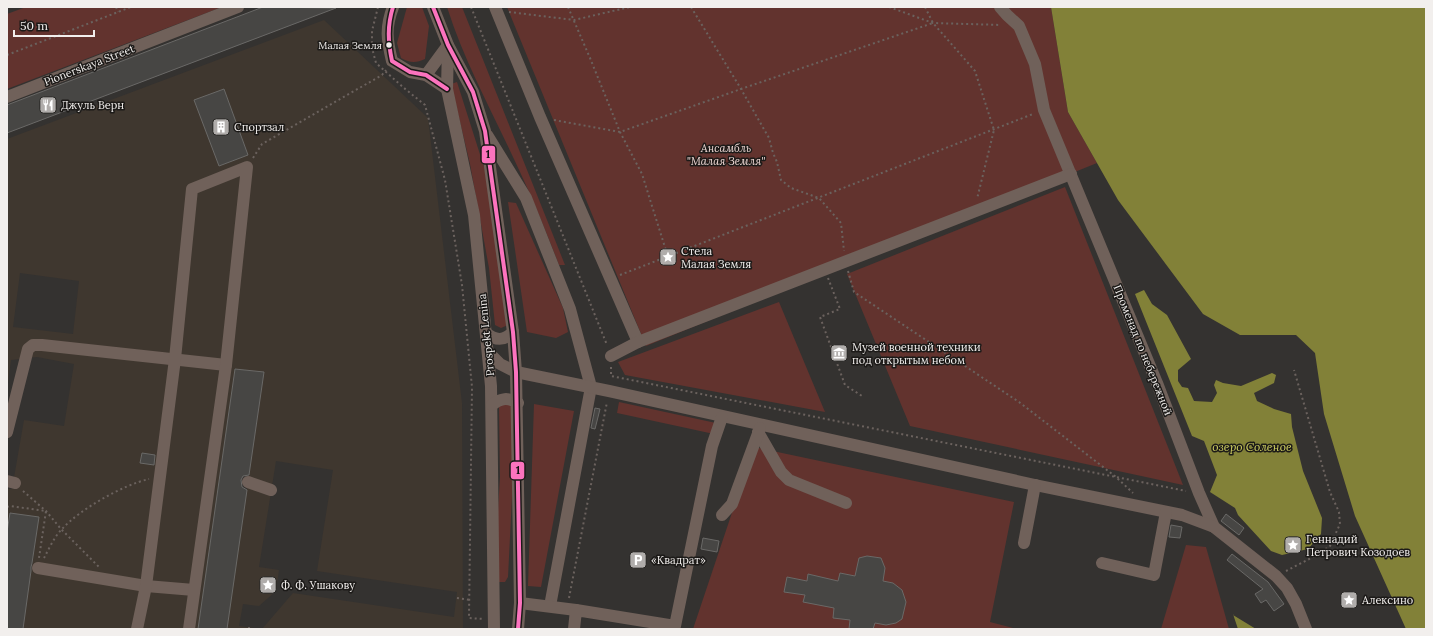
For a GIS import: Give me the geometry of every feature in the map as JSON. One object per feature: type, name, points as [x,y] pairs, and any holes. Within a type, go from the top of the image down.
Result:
[{"type":"street","name":"Pionerskaya Street","points":[[7,97],[238,7]]},
{"type":"street","points":[[393,7],[389,18],[387,40],[389,66],[426,75],[447,89]]},
{"type":"street","name":"Prospekt Lenina","points":[[433,7],[448,45],[473,92],[485,130],[513,332],[518,403],[520,603],[518,629]]},
{"type":"street","points":[[1000,7],[1018,26]]},
{"type":"street","points":[[495,9],[540,118],[638,342]]},
{"type":"street","name":"Променад по небережной","points":[[1018,26],[1035,64],[1044,110],[1214,527]]},
{"type":"street","points":[[426,75],[448,45]]},
{"type":"street","name":"Prospekt Lenina","points":[[448,45],[447,89],[474,215],[491,386],[490,624]]},
{"type":"street","name":"Prospekt Lenina","points":[[485,130],[526,198],[570,309],[590,387]]},
{"type":"street","points":[[137,629],[146,586],[160,480],[175,359],[192,189],[247,167],[214,480],[194,590],[189,629]]},
{"type":"street","points":[[611,356],[638,342],[1071,174]]},
{"type":"street","points":[[486,333],[492,338],[500,340],[507,338],[513,332]]},
{"type":"street","points":[[7,432],[28,349],[34,345],[226,365]]},
{"type":"street","points":[[488,352],[500,364],[516,372]]},
{"type":"street","points":[[491,386],[495,379],[501,374],[516,372],[609,391],[722,417],[759,429],[1182,515],[1214,527],[1276,576],[1287,588],[1296,604],[1306,629]]},
{"type":"street","points":[[550,606],[590,387]]},
{"type":"street","points":[[492,405],[504,399],[518,403]]},
{"type":"street","points":[[520,603],[572,609],[675,626],[712,446],[722,417]]},
{"type":"street","points":[[759,429],[781,472],[789,480],[846,503]]},
{"type":"street","points":[[722,515],[732,504],[759,429]]},
{"type":"street","points":[[248,482],[271,490]]},
{"type":"street","points":[[1024,544],[1034,485]]},
{"type":"street","points":[[1102,563],[1154,574],[1166,512]]},
{"type":"street","points":[[38,568],[109,578],[146,586],[194,590]]},
{"type":"street","points":[[572,609],[574,629]]},
{"type":"path","points":[[116,7],[118,12]]},
{"type":"path","points":[[7,55],[131,7]]},
{"type":"path","points":[[378,7],[372,32],[372,48],[376,63],[389,66],[426,105],[444,180],[462,285],[472,386],[469,618],[490,624]]},
{"type":"path","points":[[471,7],[611,356],[611,376],[1199,493]]},
{"type":"path","points":[[568,7],[620,132],[642,174],[668,257]]},
{"type":"path","points":[[495,9],[574,20],[630,7]]},
{"type":"path","points":[[690,7],[742,89],[769,138],[781,180],[791,188],[819,198],[841,223],[845,262],[854,292],[1019,402],[1116,477]]},
{"type":"path","points":[[889,7],[933,23],[1018,26]]},
{"type":"path","points":[[925,7],[933,23],[975,71],[994,130],[974,212]]},
{"type":"path","points":[[540,118],[620,132],[933,23]]},
{"type":"path","points":[[247,167],[262,144],[382,75],[389,66]]},
{"type":"path","points":[[611,279],[1044,110]]},
{"type":"path","points":[[830,282],[840,309],[820,317],[846,385],[862,396]]},
{"type":"path","points":[[1276,576],[1313,557],[1330,546],[1340,524],[1339,512],[1330,492],[1294,370]]},
{"type":"path","points":[[572,609],[609,391]]},
{"type":"path","points":[[38,568],[61,530],[86,509],[121,489],[153,478],[160,480]]},
{"type":"path","points":[[11,482],[46,511],[61,530],[109,578]]},
{"type":"path","points":[[7,507],[10,506],[46,511]]},
{"type":"path","points":[[38,568],[46,511]]},
{"type":"path","points":[[457,598],[470,600]]},
{"type":"shaded area","points":[[324,20],[428,118],[462,403],[463,629],[262,629],[227,629],[263,373],[235,369],[198,629],[23,629],[39,518],[10,513],[7,532],[7,489],[12,489],[24,420],[64,426],[74,364],[37,357],[11,360],[7,390],[7,139]],"holes":[[[224,89],[248,155],[219,166]],[[20,273],[79,281],[73,334],[13,327]],[[276,461],[333,470],[317,571],[457,592],[454,617],[293,593],[262,629],[239,626],[243,604],[259,606],[276,591],[279,570],[259,567]]]},
{"type":"green space","points":[[26,7],[222,7],[7,89],[7,14]]},
{"type":"green space","points":[[407,7],[422,7],[429,26],[425,59],[413,62],[401,58],[397,43]]},
{"type":"green space","points":[[447,7],[462,7],[565,265],[559,265],[525,183],[471,70]]},
{"type":"green space","name":"Ансамбль \"Малая Земля\"","points":[[507,7],[1051,7],[1068,112],[1097,163],[646,346]]},
{"type":"green space","points":[[457,82],[484,167],[496,228],[508,325],[501,328],[495,325],[489,268],[470,164],[451,84]]},
{"type":"green space","points":[[1065,187],[1183,485],[910,426],[847,274]]},
{"type":"green space","points":[[508,202],[516,203],[563,308],[568,332],[556,338],[527,332]]},
{"type":"green space","points":[[779,302],[825,412],[625,375],[618,362]]},
{"type":"green space","points":[[503,402],[513,404],[513,477],[508,577],[505,582],[497,582],[494,577],[500,477],[499,407]]},
{"type":"green space","points":[[619,402],[716,423],[714,434],[617,413]]},
{"type":"green space","points":[[534,404],[574,411],[541,587],[528,586]]},
{"type":"green space","points":[[754,447],[1014,502],[990,622],[1017,629],[693,629]]},
{"type":"green space","points":[[1186,545],[1206,547],[1229,629],[1161,629]]},
{"type":"water","points":[[1051,7],[1426,7],[1426,629],[1406,629],[1355,516],[1324,414],[1315,353],[1296,335],[1240,335],[1203,314],[1118,200],[1068,112]]},
{"type":"water","name":"озеро Соленое","points":[[1144,290],[1152,304],[1167,315],[1191,359],[1178,370],[1178,381],[1182,387],[1188,388],[1194,401],[1212,402],[1217,393],[1214,385],[1216,380],[1223,383],[1241,386],[1272,373],[1276,375],[1274,383],[1254,393],[1257,401],[1274,409],[1291,414],[1292,427],[1303,471],[1322,518],[1321,534],[1308,549],[1282,555],[1271,551],[1238,515],[1235,508],[1210,492],[1217,475],[1204,441],[1192,436],[1135,294]]},
{"type":"water","points":[[1233,615],[1256,629],[1238,629]]},
{"type":"building","points":[[263,7],[336,8],[7,133],[7,105]]},
{"type":"building","name":"Спортзал","points":[[224,89],[248,155],[219,166],[194,100]]},
{"type":"building","points":[[235,369],[264,372],[249,475],[243,476],[241,480],[242,487],[247,490],[227,629],[198,629]]},
{"type":"building","points":[[595,408],[600,409],[595,429],[591,428]]},
{"type":"building","points":[[142,453],[155,455],[154,465],[140,463]]},
{"type":"building","points":[[10,513],[39,517],[23,629],[7,629],[7,532]]},
{"type":"building","points":[[1226,514],[1244,528],[1239,535],[1221,521]]},
{"type":"building","points":[[1171,525],[1182,527],[1180,538],[1169,537]]},
{"type":"building","points":[[703,538],[719,541],[717,552],[701,549]]},
{"type":"building","points":[[1232,554],[1268,582],[1284,604],[1274,611],[1266,600],[1261,603],[1255,594],[1263,589],[1227,560]]},
{"type":"building","points":[[867,556],[881,558],[885,568],[883,581],[893,583],[902,590],[906,602],[902,619],[896,623],[886,625],[875,623],[873,629],[849,629],[850,620],[833,618],[834,608],[803,602],[805,595],[784,592],[787,577],[807,581],[808,574],[838,581],[840,573],[855,576],[859,558]]},
{"type":"transit line","name":"1","points":[[393,7],[389,34],[392,61],[410,72],[426,75],[447,89]]},
{"type":"transit line","name":"1","points":[[433,7],[448,45],[473,92],[485,131],[513,332],[516,372],[520,603],[518,629]]},
{"type":"place","name":"Малая Земля","points":[[389,45]]},
{"type":"place","name":"Джуль Верн","points":[[48,105]]},
{"type":"place","name":"Спортзал","points":[[221,127]]},
{"type":"place","name":"Стела Малая Земля","points":[[668,257]]},
{"type":"place","name":"Музей военной техники под открытым небом","points":[[839,353]]},
{"type":"place","name":"Геннадий Петрович Козодоев","points":[[1293,545]]},
{"type":"place","name":"«Квадрат»","points":[[638,560]]},
{"type":"place","name":"Ф. Ф. Ушакову","points":[[268,585]]},
{"type":"place","name":"Алексино","points":[[1349,600]]}]
